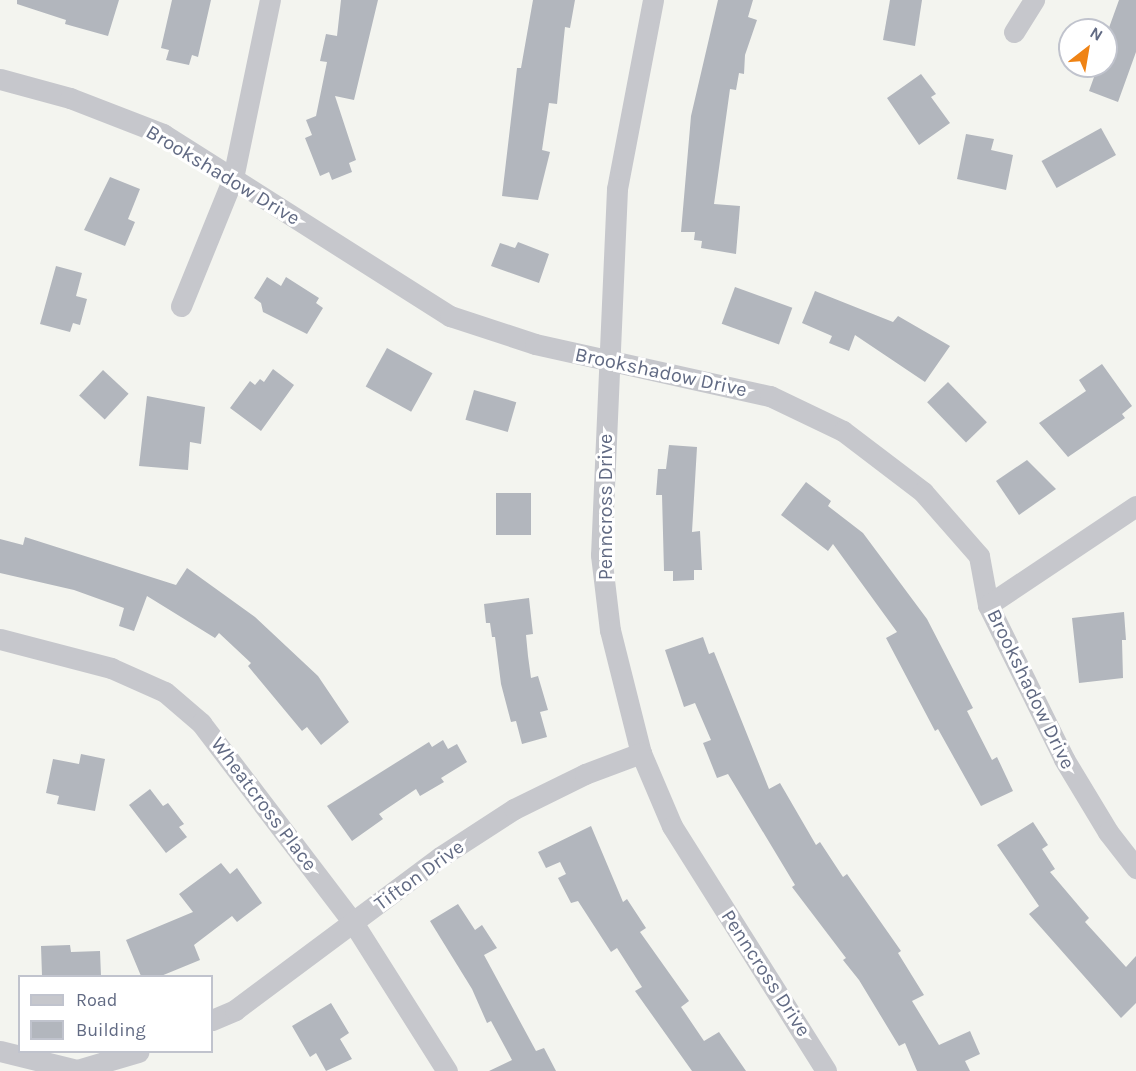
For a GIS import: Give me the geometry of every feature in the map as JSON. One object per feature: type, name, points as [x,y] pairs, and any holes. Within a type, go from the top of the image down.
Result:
[{"type":"street","points":[[181,306],[233,178],[270,0]]},
{"type":"street","name":"Penncross Drive","points":[[653,0],[617,189],[601,555],[609,630],[641,753],[672,826],[826,1071]]},
{"type":"street","points":[[1014,32],[1034,0]]},
{"type":"street","name":"Brookshadow Drive","points":[[0,79],[70,98],[163,134],[450,316],[535,344],[608,362],[770,396],[843,431],[923,492],[951,521],[979,556],[988,604],[1064,759],[1108,832],[1136,868]]},
{"type":"street","points":[[988,604],[1136,506]]},
{"type":"street","name":"Wheatcross Place","points":[[0,639],[111,668],[165,692],[201,723],[243,775],[354,924],[447,1071]]},
{"type":"street","name":"Tifton Drive","points":[[213,1020],[235,1010],[354,924],[440,857],[514,809],[585,774],[641,753]]},
{"type":"street","points":[[0,1051],[77,1070],[135,1053]]},
{"type":"building","points":[[17,0],[119,0],[108,36],[65,24],[66,20],[17,4]]},
{"type":"building","points":[[172,0],[211,0],[198,57],[192,55],[189,65],[166,60],[169,50],[161,48]]},
{"type":"building","points":[[341,0],[378,0],[354,100],[335,96],[356,160],[349,163],[352,172],[332,180],[329,172],[320,176],[305,138],[312,135],[306,120],[316,116],[327,62],[320,61],[326,34],[337,36]]},
{"type":"building","points":[[533,0],[575,0],[570,28],[565,27],[557,104],[549,103],[542,150],[550,152],[538,200],[502,196],[517,68],[521,68]]},
{"type":"building","points":[[718,0],[753,0],[748,17],[757,20],[745,55],[744,74],[739,73],[736,90],[730,89],[714,204],[740,206],[736,254],[701,248],[702,241],[694,240],[695,232],[681,232],[691,116]]},
{"type":"building","points":[[890,0],[922,0],[915,46],[883,40]]},
{"type":"building","points":[[1119,0],[1136,0],[1136,52],[1118,102],[1089,91],[1094,78],[1118,78],[1118,18],[1112,18]]},
{"type":"building","points":[[921,74],[936,94],[931,97],[950,123],[919,145],[887,98]]},
{"type":"building","points":[[1101,128],[1116,155],[1057,188],[1042,161]]},
{"type":"building","points":[[966,134],[994,139],[991,150],[1013,155],[1006,190],[957,179]]},
{"type":"building","points":[[110,177],[140,189],[128,219],[135,222],[125,246],[84,230]]},
{"type":"building","points":[[518,242],[549,254],[539,283],[491,266],[500,243],[515,248]]},
{"type":"building","points":[[56,266],[82,273],[76,296],[87,299],[80,325],[73,323],[70,332],[40,324]]},
{"type":"building","points":[[267,277],[281,286],[286,277],[319,298],[316,303],[323,308],[307,334],[263,312],[261,303],[254,298]]},
{"type":"building","points":[[735,287],[792,308],[779,345],[722,324]]},
{"type":"building","points":[[815,291],[893,322],[898,316],[950,346],[925,382],[855,335],[849,351],[829,343],[832,336],[802,323]]},
{"type":"building","points":[[387,348],[432,373],[411,412],[366,386]]},
{"type":"building","points":[[1102,364],[1132,406],[1122,414],[1125,418],[1068,457],[1039,423],[1086,391],[1079,380]]},
{"type":"building","points":[[273,369],[294,385],[261,431],[230,408],[250,381],[255,385],[260,379],[264,382]]},
{"type":"building","points":[[103,370],[129,394],[105,419],[79,396]]},
{"type":"building","points":[[948,382],[987,422],[966,442],[927,402]]},
{"type":"building","points":[[474,390],[516,402],[508,432],[465,420]]},
{"type":"building","points":[[147,396],[205,407],[201,444],[190,442],[188,470],[139,466]]},
{"type":"building","points":[[669,445],[697,447],[692,532],[700,531],[702,570],[694,570],[694,580],[673,581],[673,571],[664,571],[662,495],[656,495],[658,469],[666,469]]},
{"type":"building","points":[[1027,460],[1056,489],[1019,515],[996,481]]},
{"type":"building","points":[[806,482],[831,501],[828,506],[863,533],[927,619],[973,708],[967,711],[992,760],[997,757],[1013,791],[981,806],[938,729],[935,731],[886,638],[897,632],[833,544],[828,551],[781,515]]},
{"type":"building","points":[[496,493],[531,493],[531,535],[496,535]]},
{"type":"building","points":[[25,537],[176,585],[187,568],[255,617],[318,676],[349,722],[321,745],[307,727],[302,731],[248,666],[251,663],[219,633],[215,638],[147,596],[134,631],[119,626],[124,608],[74,590],[0,573],[0,539],[23,545]]},
{"type":"building","points":[[529,598],[533,634],[526,635],[528,656],[531,678],[538,676],[548,710],[540,712],[547,737],[522,744],[516,721],[511,722],[501,684],[495,637],[492,637],[490,623],[486,623],[484,604]]},
{"type":"building","points":[[1124,612],[1126,640],[1122,640],[1123,678],[1079,683],[1072,618]]},
{"type":"building","points":[[703,637],[709,654],[714,652],[769,789],[780,783],[816,845],[820,842],[843,877],[847,874],[901,951],[898,953],[924,995],[912,1001],[939,1045],[970,1031],[980,1054],[965,1061],[970,1071],[917,1071],[905,1043],[899,1046],[859,980],[843,960],[846,958],[792,887],[795,885],[728,774],[717,778],[703,743],[711,740],[695,703],[684,707],[665,650]]},
{"type":"building","points":[[443,740],[448,749],[457,744],[467,762],[441,778],[444,782],[420,796],[416,789],[379,814],[383,819],[352,841],[327,806],[429,742],[432,747]]},
{"type":"building","points":[[81,754],[105,759],[95,811],[57,804],[59,796],[46,793],[53,759],[79,764]]},
{"type":"building","points":[[150,789],[163,806],[168,803],[184,824],[179,827],[187,837],[166,853],[129,805]]},
{"type":"building","points":[[1033,822],[1048,845],[1042,849],[1055,869],[1050,872],[1089,918],[1085,922],[1126,967],[1136,956],[1136,1003],[1121,1018],[1029,914],[1039,906],[997,845]]},
{"type":"building","points":[[591,826],[623,902],[627,899],[646,928],[640,932],[689,1001],[681,1007],[704,1041],[719,1032],[746,1071],[692,1071],[635,991],[642,987],[617,948],[611,952],[578,901],[571,903],[558,878],[566,874],[560,862],[546,868],[538,852]]},
{"type":"building","points":[[221,863],[230,874],[237,868],[262,903],[237,922],[232,916],[194,945],[200,960],[163,975],[141,975],[126,940],[193,912],[179,894]]},
{"type":"building","points":[[458,904],[475,930],[482,925],[497,948],[484,955],[536,1051],[544,1048],[556,1071],[489,1071],[512,1060],[491,1021],[487,1023],[472,989],[430,921]]},
{"type":"building","points":[[70,945],[71,952],[100,951],[101,975],[42,975],[41,946]]},
{"type":"building","points":[[331,1003],[349,1033],[340,1039],[352,1059],[326,1071],[316,1053],[310,1057],[292,1026]]}]
